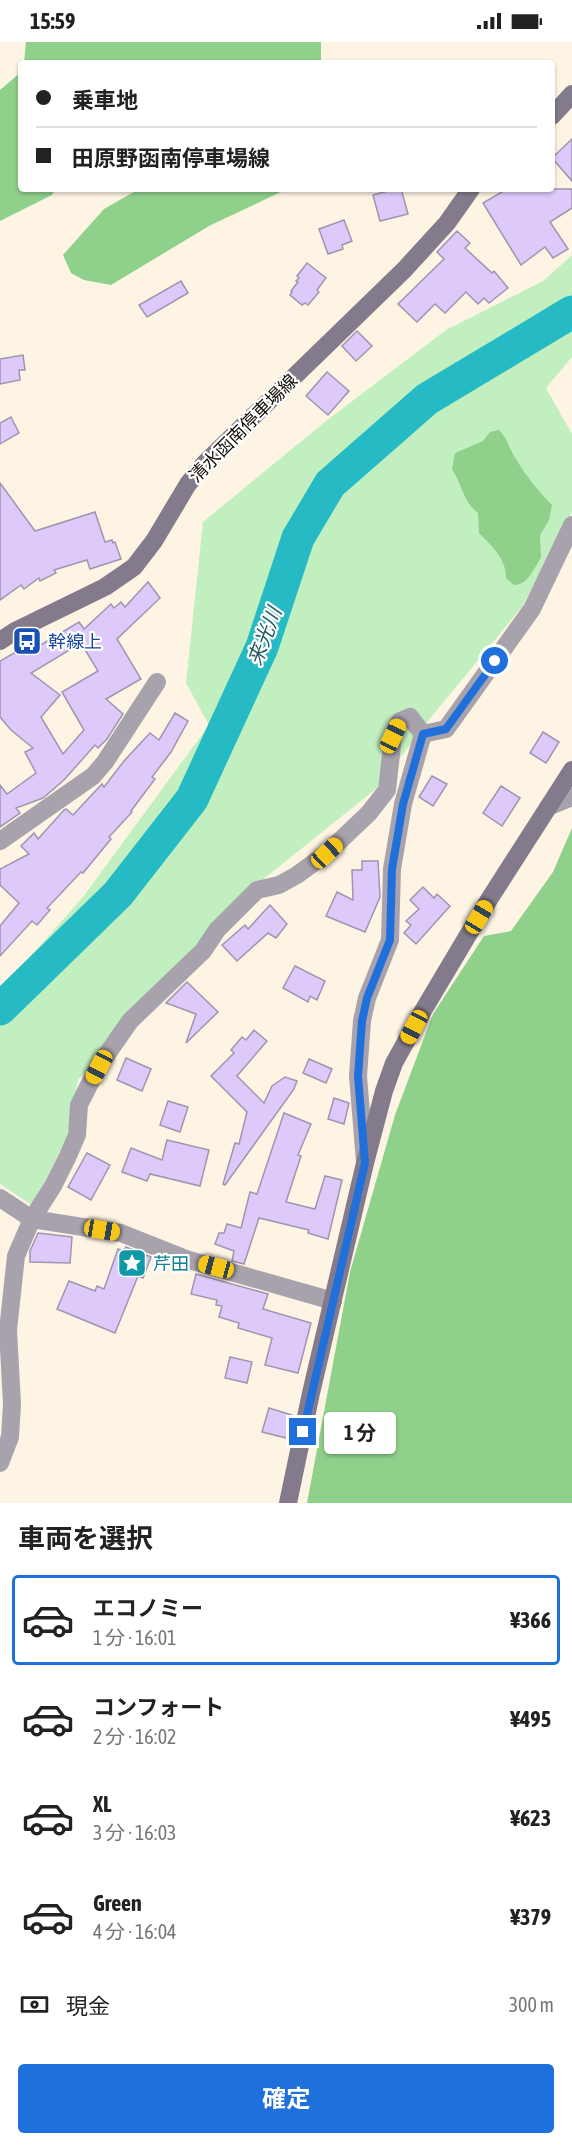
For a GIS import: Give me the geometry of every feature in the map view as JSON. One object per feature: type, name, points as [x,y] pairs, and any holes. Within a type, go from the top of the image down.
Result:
[{"type":"main road","points":[[555,113],[572,94]]},
{"type":"main road","name":"清水函南停車場線","points":[[0,641],[105,587],[134,567],[154,541],[188,484],[205,463],[404,270],[447,223],[469,192]]},
{"type":"main road","points":[[288,1503],[365,1163],[384,1090],[394,1063],[484,908],[572,770]]},
{"type":"street","points":[[423,734],[446,729],[526,619],[572,525]]},
{"type":"street","points":[[0,841],[93,776],[105,762],[157,682]]},
{"type":"street","points":[[0,1463],[10,1437],[12,1404],[8,1330],[16,1256],[32,1219],[53,1186],[77,1135],[79,1105],[99,1067],[130,1021],[203,951],[217,930],[257,890],[279,885],[297,875],[327,853],[369,813],[387,790],[393,736],[400,721],[410,717],[423,734]]},
{"type":"street","points":[[365,1163],[358,1076],[362,1021],[367,998],[390,940],[392,869],[403,804],[423,734]]},
{"type":"street","points":[[548,807],[572,797]]},
{"type":"street","points":[[0,1198],[32,1219],[121,1233],[189,1260],[333,1301]]},
{"type":"green space","points":[[26,42],[321,42],[321,60],[24,60]]},
{"type":"green space","points":[[18,75],[18,192],[54,192],[52,195],[0,221],[0,90]]},
{"type":"green space","points":[[134,192],[281,192],[209,226],[111,285],[84,280],[71,273],[63,255],[104,209]]},
{"type":"green space","points":[[572,255],[572,357],[546,388],[572,434],[572,512],[522,607],[436,711],[377,788],[235,902],[78,1080],[67,1136],[33,1206],[0,1184],[0,991],[83,897],[209,725],[186,683],[203,522],[326,421],[446,330],[543,281]]},
{"type":"green space","points":[[499,430],[524,471],[552,505],[549,520],[540,535],[541,558],[527,579],[514,585],[506,578],[504,565],[497,553],[479,533],[478,513],[466,499],[452,469],[455,453],[483,441],[490,432]]},
{"type":"green space","points":[[572,828],[572,1503],[307,1503],[350,1272],[395,1115],[433,1014],[484,936],[511,931],[553,872]]},
{"type":"building","points":[[572,139],[572,181],[555,161],[555,155]]},
{"type":"building","points":[[555,189],[572,189],[572,208],[550,222],[568,249],[553,258],[545,247],[521,265],[483,203],[502,192],[555,192]]},
{"type":"building","points":[[384,192],[402,192],[408,214],[380,221],[373,195]]},
{"type":"building","points":[[344,220],[352,241],[342,245],[343,249],[328,254],[319,229]]},
{"type":"building","points":[[457,231],[470,243],[465,248],[492,273],[494,271],[508,288],[489,303],[484,298],[478,304],[466,292],[445,313],[435,304],[417,322],[398,304],[444,259],[437,252]]},
{"type":"building","points":[[307,263],[326,278],[317,290],[319,292],[308,305],[305,303],[302,305],[290,295],[298,282],[296,281],[299,278],[297,276]]},
{"type":"building","points":[[181,281],[188,293],[147,317],[139,305]]},
{"type":"building","points":[[357,331],[372,346],[356,361],[342,346]]},
{"type":"building","points":[[23,355],[25,370],[19,370],[20,380],[0,384],[0,359]]},
{"type":"building","points":[[327,372],[349,391],[328,415],[306,396]]},
{"type":"building","points":[[11,417],[19,433],[0,444],[0,423]]},
{"type":"building","points":[[0,483],[35,531],[95,512],[105,542],[112,540],[113,543],[115,542],[121,559],[90,569],[87,560],[54,570],[56,573],[40,581],[39,578],[24,589],[21,585],[0,600]]},
{"type":"building","points":[[148,582],[160,598],[117,639],[141,679],[106,699],[123,714],[107,739],[98,748],[95,745],[64,780],[43,798],[16,808],[20,813],[0,827],[0,785],[7,794],[36,773],[25,752],[33,748],[11,730],[0,717],[0,661],[21,649],[24,655],[79,622],[84,629],[111,604],[114,608],[121,602],[125,607]],"holes":[[[81,643],[98,671],[62,692],[84,730],[63,754],[41,717],[60,695],[31,673]]]},
{"type":"building","points":[[175,713],[188,721],[171,752],[152,777],[155,779],[132,812],[109,837],[111,839],[83,873],[81,872],[47,908],[50,910],[37,925],[32,921],[0,956],[0,926],[19,903],[0,885],[0,869],[29,854],[21,846],[34,833],[38,839],[64,810],[66,809],[73,815],[102,784],[104,787],[150,733],[159,740]]},
{"type":"building","points":[[543,732],[559,742],[546,763],[530,753]]},
{"type":"building","points":[[432,776],[447,784],[433,806],[419,797]]},
{"type":"building","points":[[501,786],[520,798],[502,826],[483,813]]},
{"type":"building","points":[[362,861],[378,861],[380,897],[365,932],[326,916],[337,892],[353,900],[352,870],[362,870]]},
{"type":"building","points":[[423,887],[434,898],[437,894],[450,906],[416,944],[404,933],[411,925],[406,921],[419,909],[410,900]]},
{"type":"building","points":[[270,905],[287,924],[276,938],[268,933],[237,961],[222,945],[245,925],[248,929]]},
{"type":"building","points":[[295,966],[325,981],[317,1000],[310,996],[308,1002],[283,988]]},
{"type":"building","points":[[187,982],[218,1012],[186,1043],[196,1014],[166,1003]]},
{"type":"building","points":[[254,1030],[267,1041],[237,1076],[264,1103],[272,1086],[285,1077],[297,1081],[294,1089],[225,1185],[223,1184],[235,1143],[239,1144],[247,1112],[211,1076],[234,1053],[231,1050],[242,1037],[246,1040]]},
{"type":"building","points":[[126,1058],[151,1069],[142,1091],[117,1080]]},
{"type":"building","points":[[309,1059],[332,1069],[326,1083],[303,1073]]},
{"type":"building","points":[[334,1098],[349,1103],[344,1124],[328,1119]]},
{"type":"building","points":[[168,1101],[188,1107],[180,1132],[160,1125]]},
{"type":"building","points":[[284,1113],[311,1124],[298,1155],[301,1156],[286,1202],[315,1209],[325,1176],[342,1180],[328,1239],[308,1233],[309,1230],[259,1218],[244,1264],[232,1261],[234,1251],[215,1244],[219,1233],[224,1233],[227,1224],[241,1228],[250,1192],[257,1194]]},
{"type":"building","points":[[167,1140],[209,1150],[200,1186],[150,1174],[147,1181],[122,1172],[131,1148],[162,1160]]},
{"type":"building","points":[[87,1153],[110,1165],[91,1200],[68,1187]]},
{"type":"building","points":[[38,1233],[72,1237],[70,1263],[30,1262],[30,1251]]},
{"type":"building","points":[[126,1247],[151,1257],[143,1278],[138,1276],[115,1333],[57,1309],[69,1281],[95,1291],[97,1286],[104,1289],[118,1249],[123,1251]]},
{"type":"building","points":[[196,1274],[268,1294],[263,1309],[311,1323],[298,1373],[265,1365],[272,1338],[238,1328],[239,1323],[219,1317],[222,1306],[216,1305],[217,1300],[191,1294]]},
{"type":"building","points":[[230,1357],[252,1362],[247,1383],[225,1378]]},
{"type":"building","points":[[269,1408],[292,1415],[286,1438],[262,1432]]},
{"type":"waterway","name":"来光川","points":[[0,1009],[118,894],[192,799],[262,647],[298,538],[330,484],[427,399],[572,312]]},
{"type":"place","name":"幹線上","points":[[27,641]]},
{"type":"place","name":"芹田","points":[[132,1263]]},
{"type":"route","points":[[303,1432],[365,1163],[358,1076],[362,1021],[367,998],[390,940],[392,869],[403,804],[423,734],[446,729],[495,661]]}]
